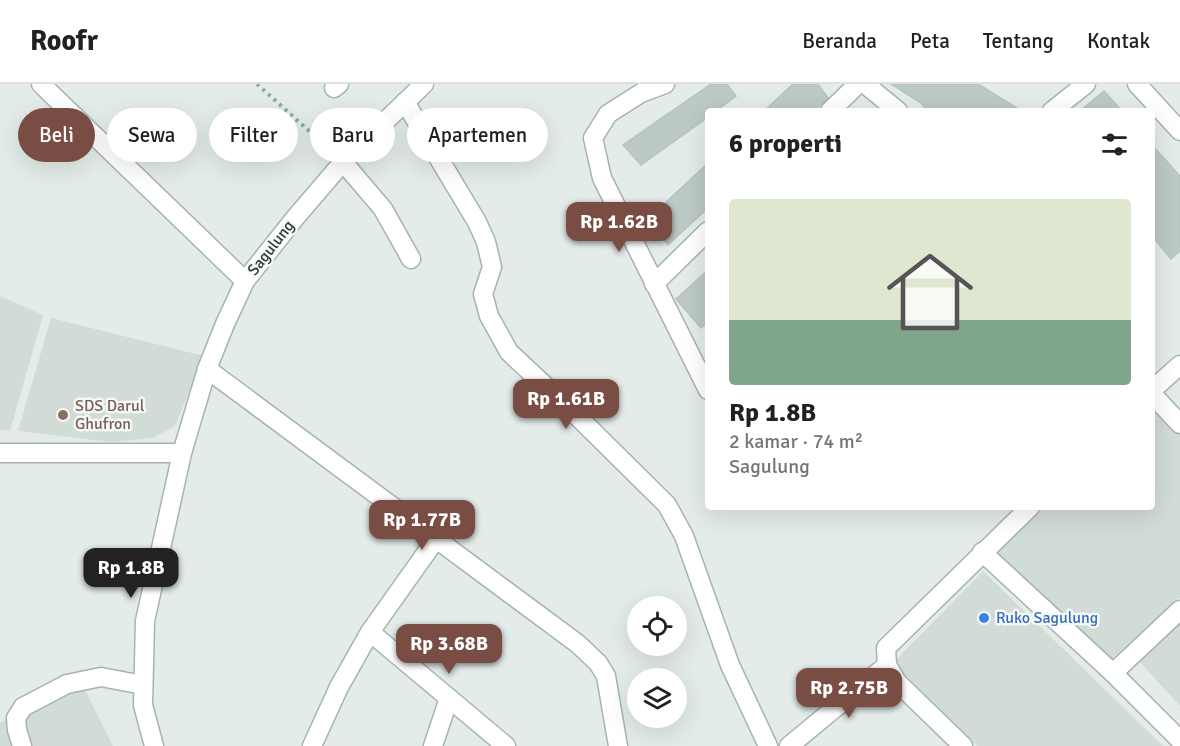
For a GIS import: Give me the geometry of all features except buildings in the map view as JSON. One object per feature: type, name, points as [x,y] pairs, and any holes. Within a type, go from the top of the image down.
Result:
[{"type":"street","points":[[40,84],[245,281]]},
{"type":"street","name":"Sagulung","points":[[395,112],[424,84]]},
{"type":"street","points":[[665,84],[641,93],[608,114],[593,138],[602,178],[705,384]]},
{"type":"street","points":[[833,108],[858,84]]},
{"type":"street","points":[[865,84],[894,108]]},
{"type":"street","points":[[1056,108],[1086,84]]},
{"type":"street","points":[[1137,84],[1180,131]]},
{"type":"street","points":[[405,102],[477,222],[486,242],[492,267],[483,294],[489,316],[509,352],[667,505],[684,536],[730,665],[768,746]]},
{"type":"street","points":[[343,162],[382,209],[411,259]]},
{"type":"street","name":"Sagulung","points":[[154,746],[143,705],[145,621],[182,453],[207,369],[245,281],[343,162]]},
{"type":"street","points":[[654,284],[705,234]]},
{"type":"street","points":[[1155,389],[1180,365]]},
{"type":"street","points":[[207,369],[578,644],[598,663],[606,676],[618,746]]},
{"type":"street","points":[[1155,395],[1180,424]]},
{"type":"street","points":[[0,453],[182,453]]},
{"type":"street","points":[[963,746],[897,682],[887,665],[886,648],[1027,510]]},
{"type":"street","points":[[312,746],[339,687],[370,632],[436,539]]},
{"type":"street","points":[[982,552],[1113,673],[1180,740]]},
{"type":"street","points":[[1113,673],[1180,610]]},
{"type":"street","points":[[370,632],[506,746]]},
{"type":"street","points":[[789,746],[887,665]]},
{"type":"street","points":[[22,746],[16,718],[23,707],[67,684],[101,676],[143,685]]},
{"type":"street","points":[[433,746],[449,698]]},
{"type":"path","points":[[257,84],[310,132]]},
{"type":"shaded area","points":[[0,296],[43,315],[10,431],[0,430]]},
{"type":"shaded area","points":[[51,318],[204,356],[175,426],[153,438],[111,442],[18,431]]},
{"type":"shaded area","name":"Ruko Sagulung","points":[[1155,406],[1180,433],[1180,597],[1109,661],[995,555],[1041,510],[1155,510]]},
{"type":"shaded area","name":"Ruko Sagulung","points":[[983,571],[1163,746],[977,746],[892,664]]},
{"type":"shaded area","points":[[1180,623],[1180,706],[1139,661]]},
{"type":"shaded area","points":[[82,684],[113,746],[0,746],[0,723]]},
{"type":"place","name":"SDS Darul Ghufron","points":[[63,415]]},
{"type":"place","name":"Ruko Sagulung","points":[[984,618]]}]
